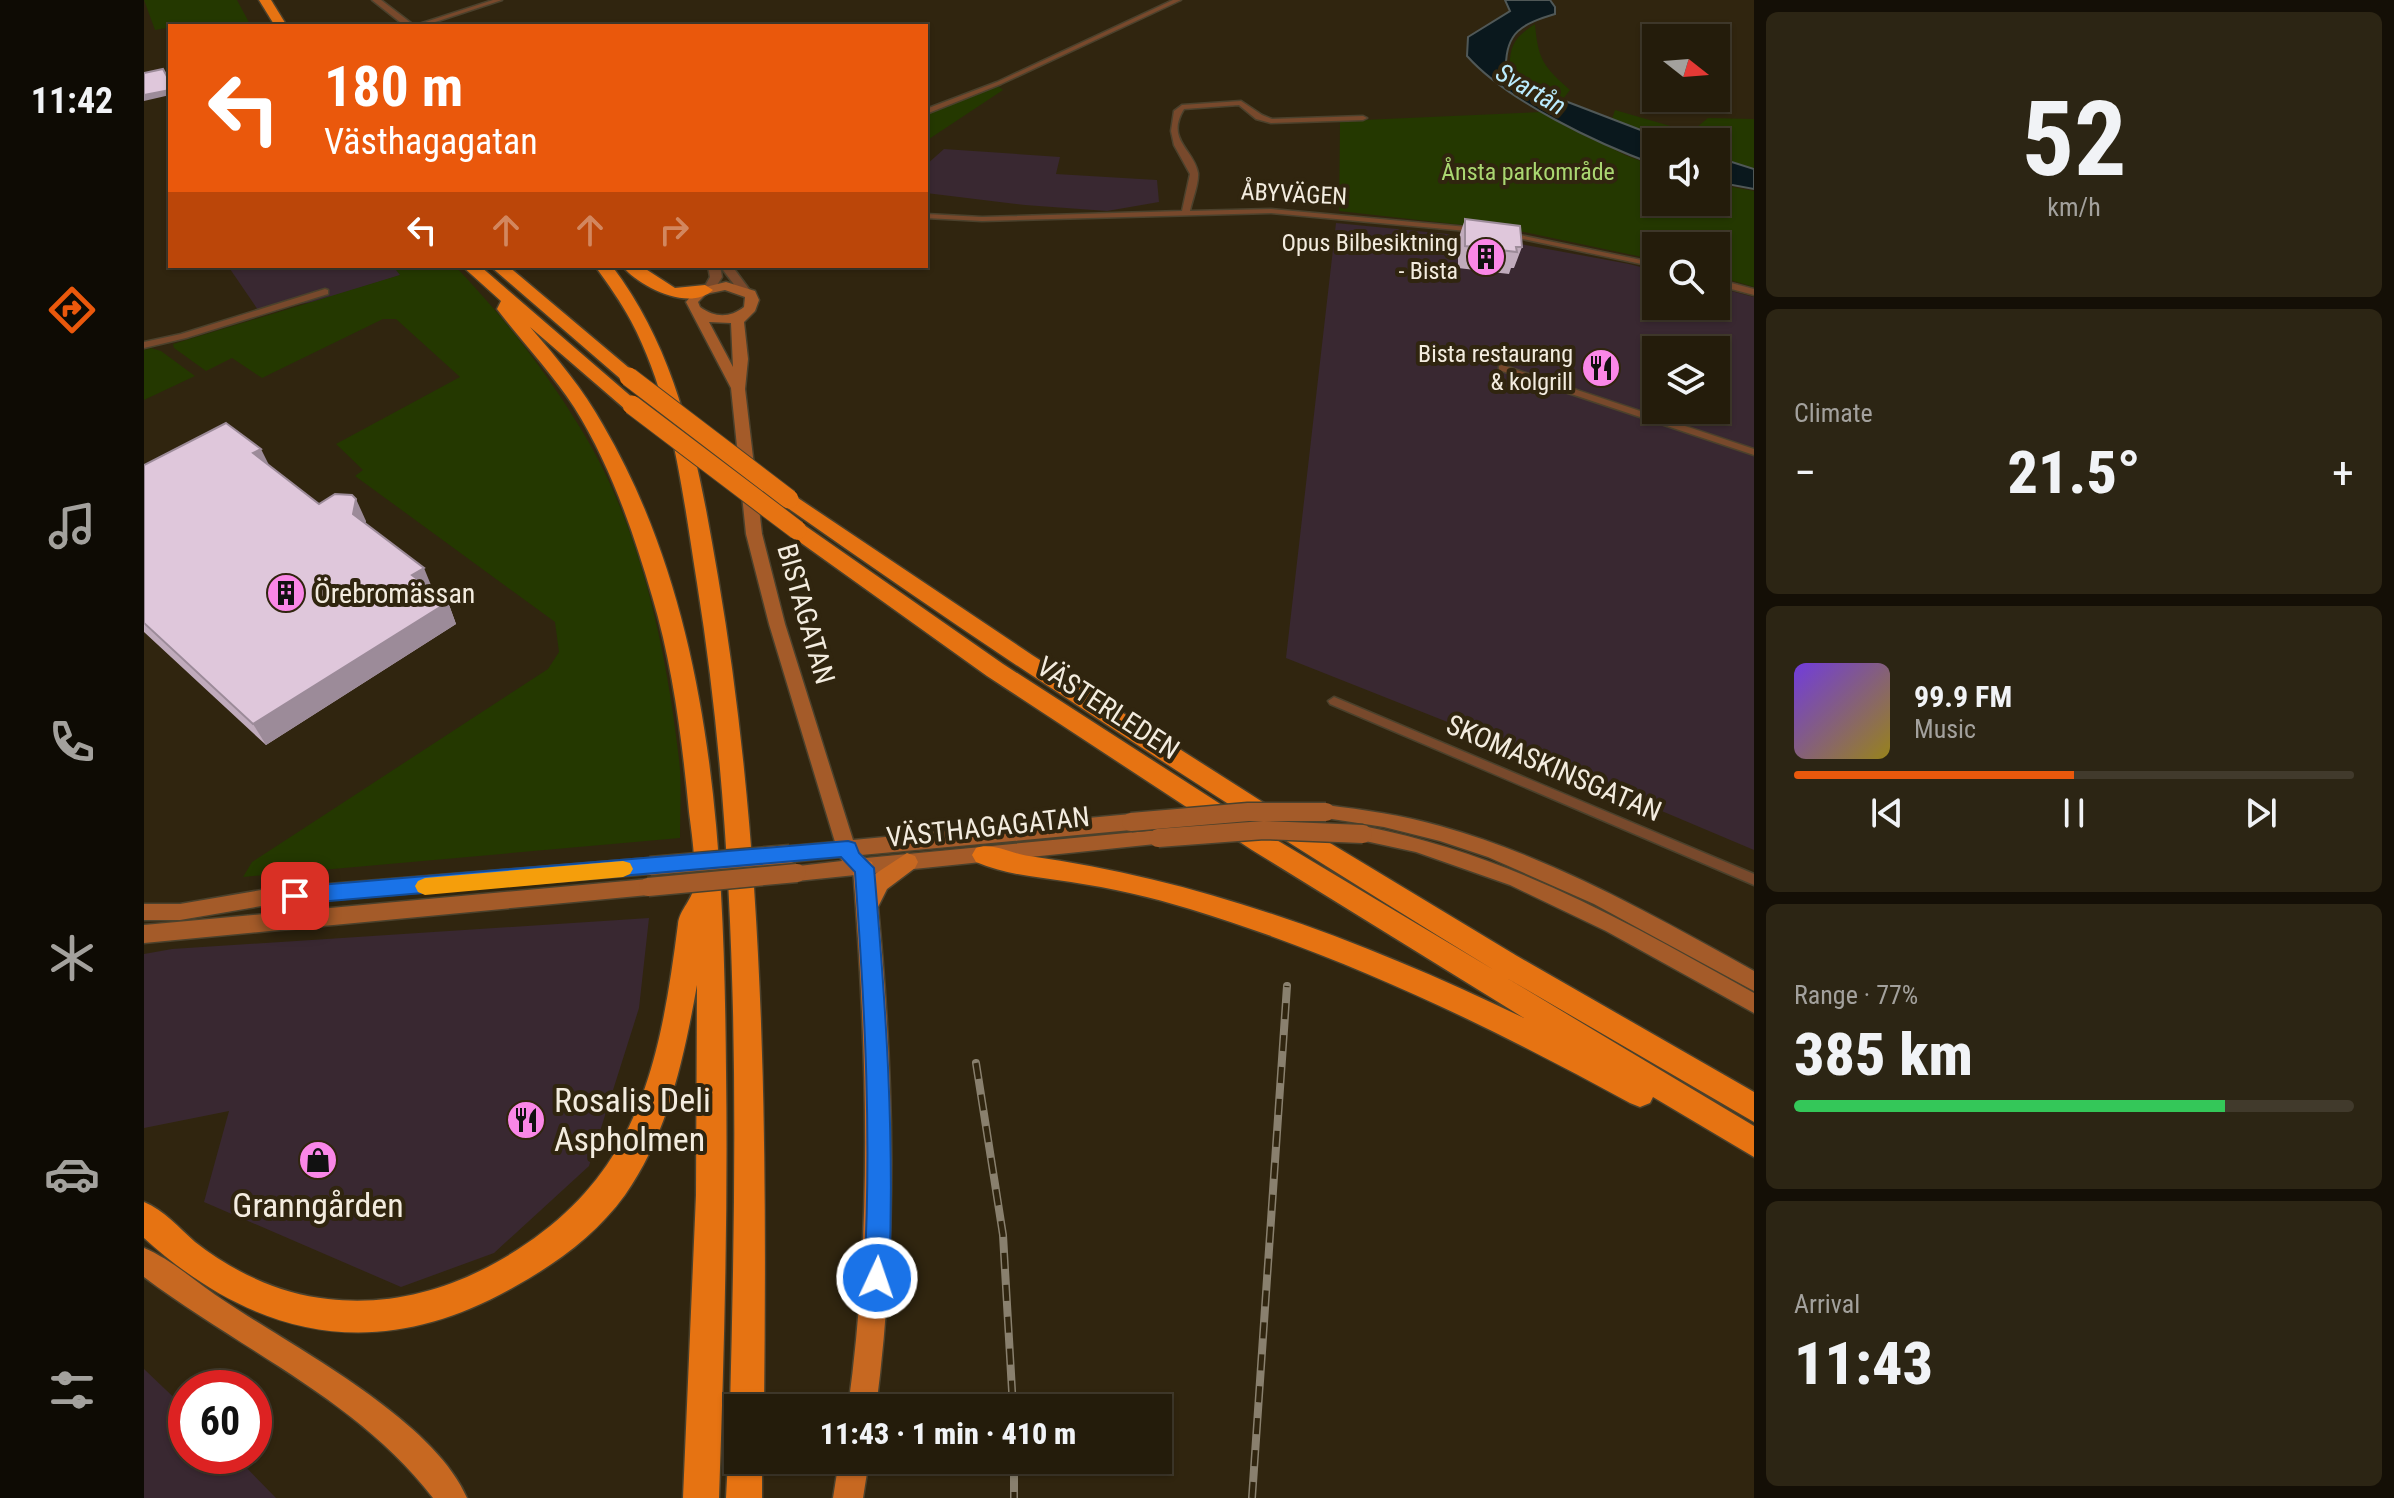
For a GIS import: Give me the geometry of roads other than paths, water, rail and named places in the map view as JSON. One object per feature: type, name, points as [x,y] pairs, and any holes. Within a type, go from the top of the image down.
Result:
[{"type":"highway","points":[[265,0],[280,24]]},
{"type":"highway","name":"VÄSTERLEDEN","points":[[472,268],[632,405],[797,530],[995,670],[1261,843],[1754,1143]]},
{"type":"highway","name":"VÄSTERLEDEN","points":[[500,268],[629,377],[789,499],[966,623],[1205,777],[1754,1108]]},
{"type":"highway","points":[[604,268],[638,315],[666,385],[691,486],[723,683],[736,796],[748,1043],[747,1394]]},
{"type":"highway","points":[[633,268],[672,293],[707,289]]},
{"type":"highway","points":[[509,302],[506,309],[582,403],[617,470],[648,544],[679,654],[688,701],[709,891],[712,1179],[701,1498]]},
{"type":"highway","points":[[985,855],[1004,864],[1080,872],[1164,890],[1238,912],[1345,951],[1496,1016],[1754,1158]]},
{"type":"highway","points":[[144,1217],[180,1250],[216,1274],[267,1301],[302,1313],[341,1319],[381,1318],[423,1311],[511,1274],[560,1242],[592,1214],[636,1146],[657,1094],[677,1021],[693,913],[709,891]]},
{"type":"highway","points":[[744,1498],[745,1474]]},
{"type":"main road","points":[[743,289],[726,286],[707,289],[692,302],[698,313],[721,320],[744,313]]},
{"type":"main road","name":"BISTAGATAN","points":[[743,289],[753,300],[751,308],[737,322],[741,359],[738,389],[741,437],[762,571],[836,821],[850,857],[878,869]]},
{"type":"main road","name":"BISTAGATAN","points":[[698,313],[738,389]]},
{"type":"main road","name":"VÄSTHAGAGATAN","points":[[907,862],[935,849],[1131,822],[1248,812],[1326,812],[1377,817],[1432,829],[1522,860],[1667,932],[1754,982]]},
{"type":"main road","name":"VÄSTHAGAGATAN","points":[[144,934],[793,863],[848,849],[883,845],[985,855],[1264,830],[1363,834],[1420,843],[1506,873],[1595,915],[1754,1004]]},
{"type":"main road","points":[[864,1394],[873,1338],[881,1187],[879,1040],[868,906],[878,869],[907,862]]},
{"type":"main road","name":"VÄSTHAGAGATAN","points":[[793,863],[878,869]]},
{"type":"main road","name":"VÄSTHAGAGATAN","points":[[144,912],[180,912],[267,897],[649,877]]},
{"type":"main road","points":[[144,1261],[178,1288],[374,1417],[422,1460],[452,1498]]},
{"type":"main road","points":[[848,1498],[852,1474]]},
{"type":"street","points":[[376,0],[410,24]]},
{"type":"street","points":[[420,24],[499,0]]},
{"type":"street","points":[[928,111],[999,83],[1178,0]]},
{"type":"street","points":[[1186,211],[1194,174],[1179,151],[1173,132],[1178,111],[1182,107],[1241,103],[1259,117],[1271,121],[1363,118]]},
{"type":"street","name":"ÅBYVÄGEN","points":[[928,216],[982,219],[1186,211],[1324,214],[1491,232]]},
{"type":"street","points":[[1502,233],[1642,262]]},
{"type":"street","points":[[707,289],[716,277],[714,268]]},
{"type":"street","points":[[727,268],[743,289]]},
{"type":"street","points":[[1730,286],[1754,292]]},
{"type":"street","points":[[144,345],[325,292]]},
{"type":"street","points":[[1502,368],[1754,452]]},
{"type":"street","name":"SKOMASKINSGATAN","points":[[1334,701],[1754,880]]},
{"type":"water","name":"Svartån","points":[[1505,0],[1550,0],[1555,7],[1555,14],[1525,26],[1512,38],[1506,56],[1506,69],[1547,94],[1642,130],[1642,159],[1581,133],[1529,105],[1484,73],[1467,56],[1468,37],[1510,11]]},
{"type":"water","points":[[1730,161],[1754,169],[1754,189],[1730,185]]},
{"type":"railway","points":[[1252,1498],[1287,986]]},
{"type":"railway","points":[[976,1063],[1003,1235],[1012,1394]]},
{"type":"railway","points":[[1014,1474],[1014,1498]]},
{"type":"place","name":"Opus Bilbesiktning - Bista","points":[[1486,257]]},
{"type":"place","name":"Bista restaurang & kolgrill","points":[[1601,368]]},
{"type":"place","name":"Örebromässan","points":[[286,593]]},
{"type":"place","name":"Rosalis Deli Aspholmen","points":[[526,1120]]},
{"type":"place","name":"Granngården","points":[[318,1160]]},
{"type":"park label","name":"Ånsta parkområde","points":[[1528,172]]}]
